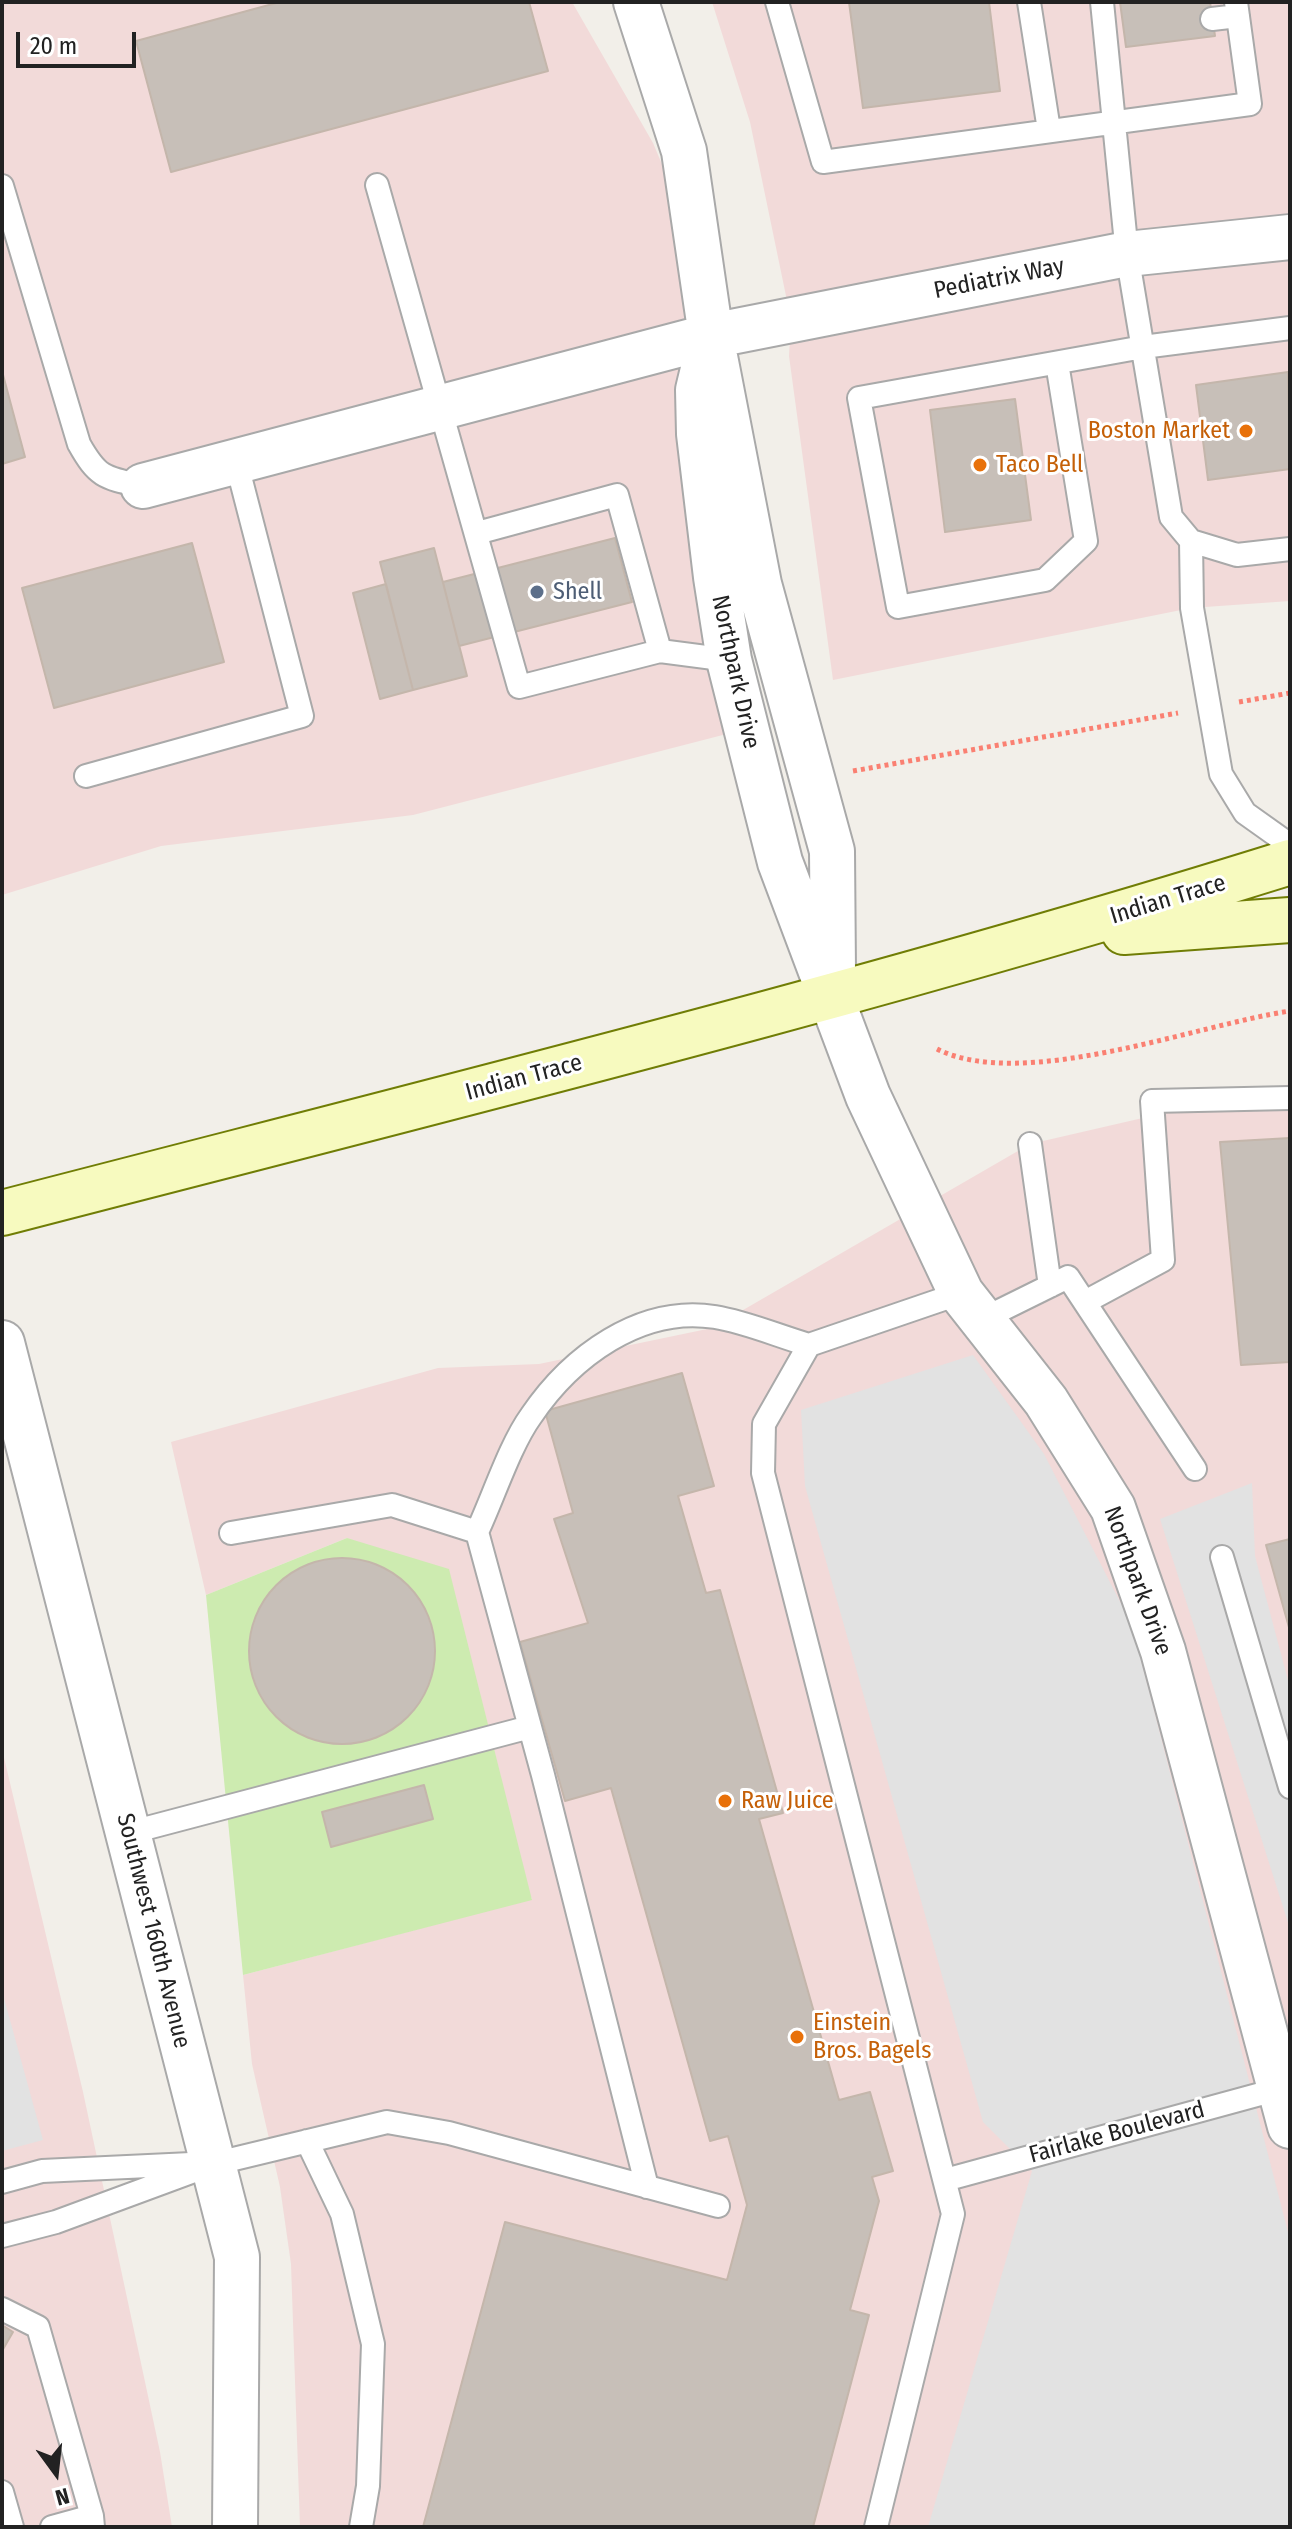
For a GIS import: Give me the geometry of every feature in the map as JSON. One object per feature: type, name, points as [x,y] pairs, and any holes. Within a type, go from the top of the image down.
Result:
[{"type":"street","name":"Northpark Drive","points":[[636,2],[684,151],[711,336],[759,584],[832,851],[833,997]]},
{"type":"street","name":"Pediatrix Way","points":[[711,336],[1127,254],[1290,237]]},
{"type":"street","name":"Northpark Drive","points":[[711,336],[698,390],[699,434],[729,660],[780,862],[868,1096],[971,1307],[1046,1401],[1113,1508],[1163,1651],[1286,2101]]},
{"type":"street","points":[[143,486],[711,336]]},
{"type":"street","name":"Indian Trace","points":[[2,1213],[833,997],[1046,938],[1290,862]]},
{"type":"street","name":"Indian Trace","points":[[1046,938],[1290,920]]},
{"type":"street","name":"Southwest 160th Avenue","points":[[2,1343],[237,2257],[235,2527]]},
{"type":"lane","points":[[777,2],[823,162],[1250,104],[1237,9],[1212,19]]},
{"type":"lane","points":[[1029,2],[1049,130]]},
{"type":"lane","points":[[1102,2],[1115,33],[1116,120],[1127,254],[1171,517],[1191,541],[1237,555],[1290,549]]},
{"type":"lane","points":[[377,185],[519,687],[660,651],[729,660]]},
{"type":"lane","points":[[2,186],[8,228],[79,444],[94,472],[109,479],[143,486]]},
{"type":"lane","points":[[1057,363],[1086,541],[1045,580],[898,607],[859,398],[1143,347],[1290,328]]},
{"type":"lane","points":[[86,776],[302,716],[236,461]]},
{"type":"lane","points":[[477,533],[617,495],[660,651]]},
{"type":"lane","points":[[1191,541],[1192,608],[1221,774],[1245,813],[1290,845]]},
{"type":"lane","points":[[1085,1302],[1163,1260],[1152,1101],[1290,1098]]},
{"type":"lane","points":[[1030,1144],[1050,1286]]},
{"type":"lane","points":[[647,2187],[477,1532],[530,1416],[585,1356],[638,1323],[676,1316],[714,1317],[809,1345],[971,1307],[1050,1286],[1068,1277],[1195,1469]]},
{"type":"lane","points":[[809,1345],[764,1424],[763,1473],[953,2214],[876,2527]]},
{"type":"lane","points":[[231,1533],[392,1505],[477,1532]]},
{"type":"lane","points":[[1222,1557],[1290,1787]]},
{"type":"lane","points":[[128,1833],[530,1727]]},
{"type":"lane","name":"Fairlake Boulevard","points":[[945,2180],[1286,2101]]},
{"type":"lane","points":[[2,2236],[56,2222],[213,2164],[387,2122],[449,2133],[718,2206]]},
{"type":"lane","points":[[307,2141],[342,2214],[373,2344],[368,2486],[361,2527]]},
{"type":"lane","points":[[2,2182],[42,2171],[213,2164]]},
{"type":"lane","points":[[2,2309],[38,2327],[92,2522],[52,2527]]},
{"type":"lane","points":[[2,2492],[12,2527]]},
{"type":"path","points":[[846,772],[1290,693]]},
{"type":"path","points":[[937,1049],[968,1063],[1040,1060],[1096,1053],[1290,1011]]},
{"type":"shaded area","points":[[2,2],[572,2],[653,143],[698,249],[746,729],[413,815],[161,846],[2,895]]},
{"type":"shaded area","points":[[712,2],[1290,2],[1290,601],[1191,608],[833,680],[789,356],[791,320],[750,122]]},
{"type":"shaded area","points":[[1290,1084],[1290,2527],[300,2527],[291,2264],[280,2187],[252,2064],[243,1975],[532,1899],[347,1538],[206,1595],[171,1442],[438,1368],[539,1364],[712,1328],[1030,1144]]},
{"type":"shaded area","points":[[973,1355],[1044,1454],[1132,1625],[1290,2240],[1290,2527],[928,2527],[1032,2171],[983,2122],[805,1486],[801,1410]]},
{"type":"shaded area","points":[[1252,1483],[1255,1556],[1290,1688],[1290,1929],[1160,1519]]},
{"type":"shaded area","points":[[2,1749],[83,2092],[160,2452],[172,2527],[2,2527]]},
{"type":"shaded area","points":[[2,1991],[43,2140],[2,2151]]},
{"type":"green space","points":[[347,1538],[449,1569],[532,1900],[243,1975],[206,1595]]},
{"type":"building","points":[[280,2],[529,2],[548,71],[171,172],[136,41]]},
{"type":"building","points":[[849,2],[989,2],[1000,91],[863,108]]},
{"type":"building","points":[[1120,2],[1210,2],[1215,36],[1126,47]]},
{"type":"building","points":[[2,371],[25,457],[2,464]]},
{"type":"building","name":"Boston Market","points":[[1288,372],[1290,469],[1208,480],[1196,385]]},
{"type":"building","name":"Taco Bell","points":[[1015,399],[1031,520],[945,532],[930,410]]},
{"type":"building","name":"Shell","points":[[615,538],[632,602],[459,646],[443,582]]},
{"type":"building","points":[[192,543],[224,662],[54,708],[22,588]]},
{"type":"building","points":[[434,548],[467,676],[413,690],[380,562]]},
{"type":"building","points":[[386,584],[413,690],[380,699],[353,593]]},
{"type":"building","points":[[1290,1138],[1290,1362],[1241,1365],[1220,1142]]},
{"type":"building","points":[[682,1373],[714,1486],[678,1496],[706,1593],[720,1590],[783,1813],[759,1819],[839,2100],[870,2092],[893,2171],[872,2177],[879,2201],[850,2310],[869,2315],[813,2527],[423,2527],[505,2222],[727,2280],[747,2205],[728,2136],[710,2141],[611,1788],[565,1801],[520,1642],[588,1623],[554,1519],[573,1513],[545,1411]]},
{"type":"building","points":[[1290,1539],[1290,1631],[1266,1545]]},
{"type":"building","points":[[342,1558],[378,1565],[408,1585],[428,1615],[435,1651],[428,1687],[408,1717],[378,1737],[342,1744],[306,1737],[276,1717],[256,1687],[249,1651],[256,1615],[276,1585],[306,1565]]},
{"type":"building","points":[[424,1785],[433,1819],[331,1847],[322,1812]]},
{"type":"building","points":[[2,2325],[13,2332],[2,2351]]},
{"type":"place","name":"Boston Market","points":[[1246,431]]},
{"type":"place","name":"Taco Bell","points":[[980,465]]},
{"type":"place","name":"Shell","points":[[537,592]]},
{"type":"place","name":"Raw Juice","points":[[725,1801]]},
{"type":"place","name":"Einstein Bros. Bagels","points":[[797,2037]]}]
